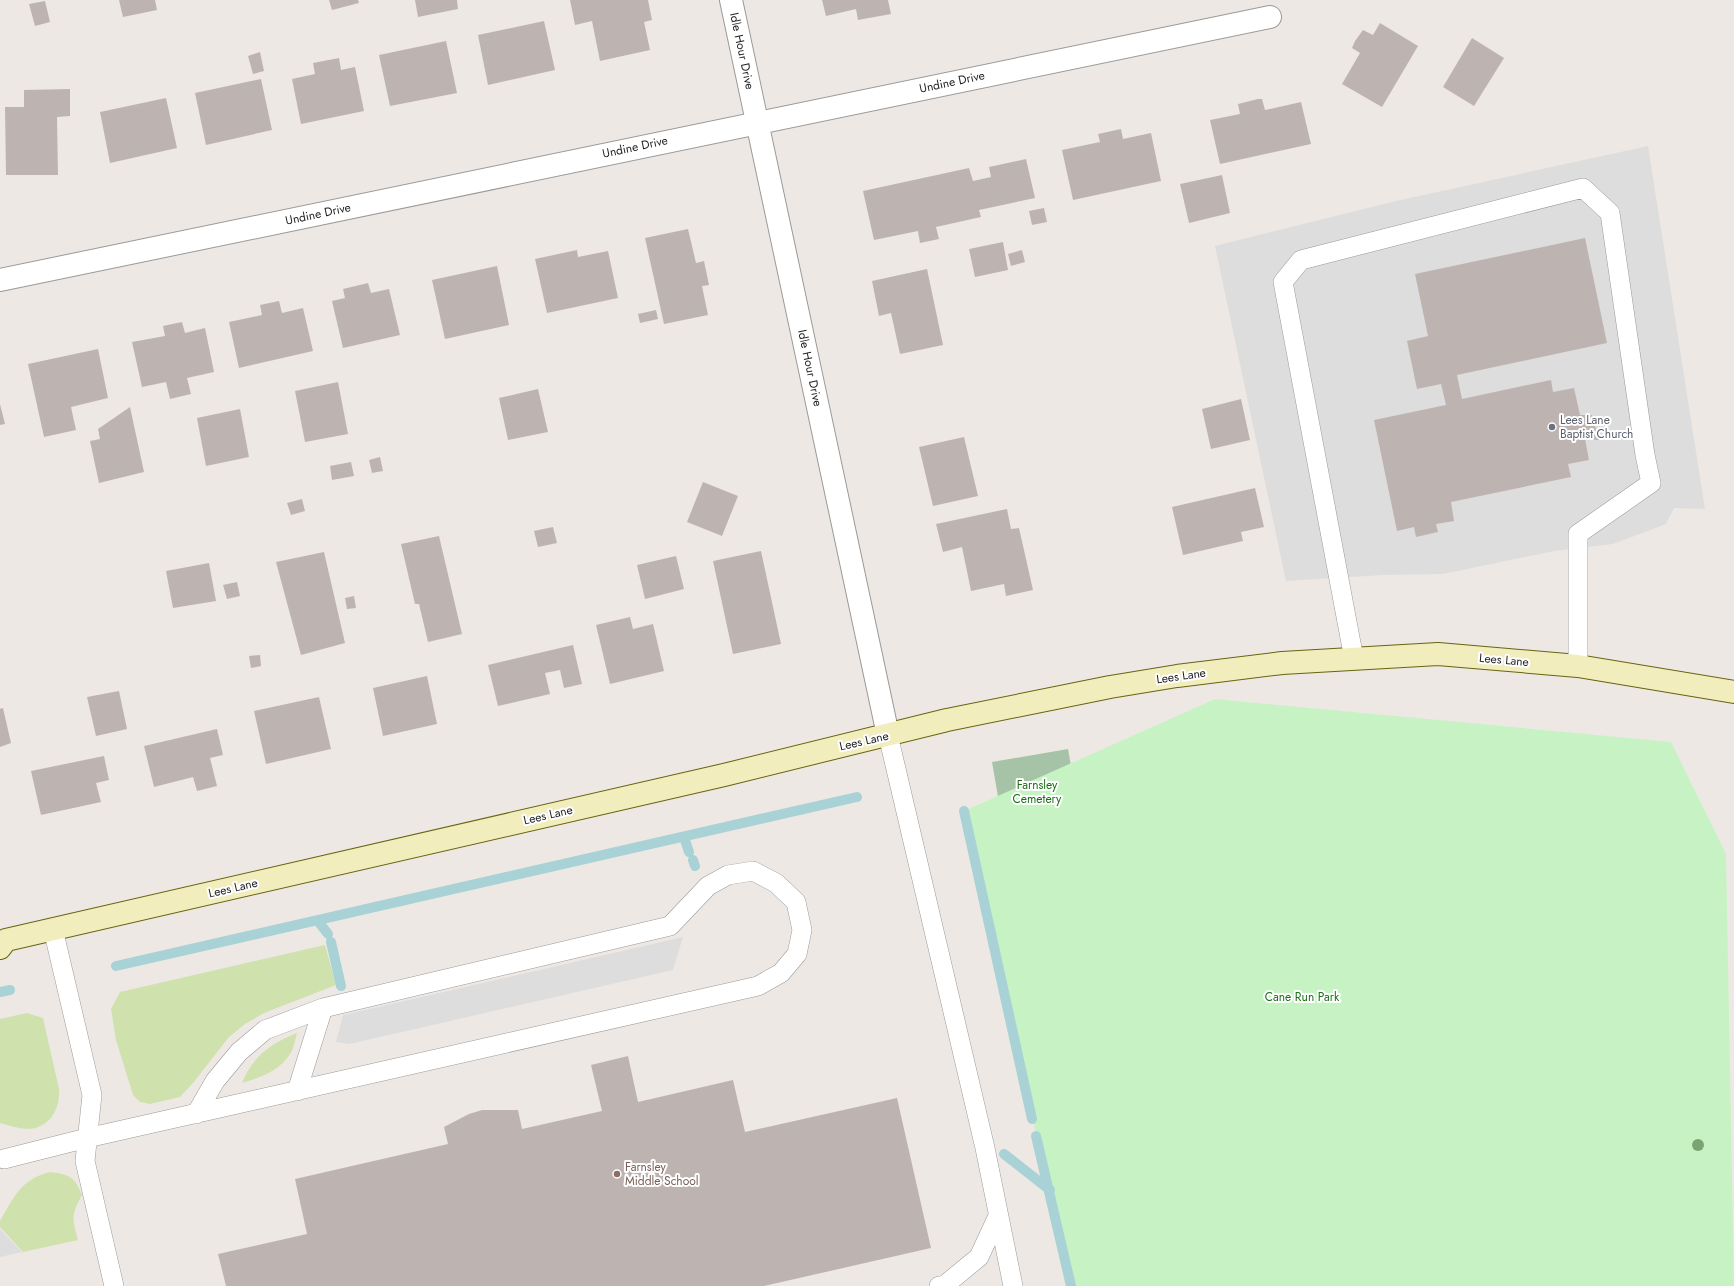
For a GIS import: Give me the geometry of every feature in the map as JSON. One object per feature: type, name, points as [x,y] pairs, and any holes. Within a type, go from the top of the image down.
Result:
[{"type":"street","name":"Idle Hour Drive","points":[[732,0],[888,735]]},
{"type":"street","name":"Undine Drive","points":[[0,280],[1270,17]]},
{"type":"street","name":"Lees Lane","points":[[2,941],[724,775],[947,720],[1117,685],[1177,676],[1282,663],[1438,654],[1578,666],[1734,692]]},
{"type":"lane","points":[[1354,659],[1283,282],[1301,260],[1583,188],[1610,212],[1644,448],[1651,483],[1578,534],[1578,666]]},
{"type":"lane","points":[[888,735],[983,1140],[1013,1286]]},
{"type":"lane","points":[[1,1161],[88,1138],[196,1114],[758,986],[781,973],[797,954],[802,930],[796,902],[776,883],[753,871],[728,875],[708,886],[670,926],[323,1008],[265,1030],[260,1034],[239,1052],[215,1081],[196,1114]]},
{"type":"lane","points":[[54,929],[92,1095],[85,1161],[114,1286]]},
{"type":"lane","points":[[297,1091],[323,1008]]},
{"type":"lane","points":[[942,1285],[979,1257],[998,1216]]},
{"type":"green space","name":"Cane Run Park","points":[[1215,699],[1671,742],[1726,854],[1734,1286],[1070,1286],[964,811]]},
{"type":"green space","name":"Farnsley Cemetery","points":[[1068,749],[1081,822],[1005,837],[992,762]]},
{"type":"green space","points":[[325,945],[336,985],[264,1013],[245,1024],[229,1037],[193,1083],[180,1097],[150,1104],[140,1102],[133,1095],[116,1040],[111,1009],[120,992]]},
{"type":"green space","points":[[27,1013],[43,1018],[59,1089],[57,1106],[52,1117],[44,1124],[29,1129],[0,1123],[0,1019]]},
{"type":"green space","points":[[297,1033],[291,1052],[275,1070],[242,1083],[246,1074],[257,1058],[279,1041]]},
{"type":"green space","points":[[50,1172],[67,1175],[74,1180],[82,1195],[74,1212],[74,1221],[78,1240],[23,1252],[0,1227],[0,1221],[14,1197],[25,1184],[40,1175]]},
{"type":"shaded area","points":[[1648,146],[1705,509],[1674,508],[1666,524],[1613,544],[1554,551],[1443,574],[1383,575],[1286,581],[1215,246],[1396,201]]},
{"type":"shaded area","points":[[683,937],[673,970],[349,1044],[336,1042],[343,1015]]},
{"type":"shaded area","points":[[0,1229],[22,1252],[0,1257]]},
{"type":"building","points":[[119,0],[155,0],[157,10],[123,17]]},
{"type":"building","points":[[329,0],[358,0],[359,3],[332,10]]},
{"type":"building","points":[[415,0],[457,0],[458,9],[418,17]]},
{"type":"building","points":[[570,0],[648,0],[652,20],[644,22],[650,50],[600,61],[592,21],[575,25]]},
{"type":"building","points":[[822,0],[888,0],[891,14],[858,20],[856,9],[826,16]]},
{"type":"building","points":[[45,1],[50,22],[35,26],[29,4]]},
{"type":"building","points":[[544,21],[555,70],[488,85],[478,35]]},
{"type":"building","points":[[1380,23],[1418,46],[1382,107],[1342,84],[1360,53],[1352,48],[1355,41],[1363,30],[1373,35]]},
{"type":"building","points":[[1472,38],[1504,58],[1474,106],[1443,87]]},
{"type":"building","points":[[446,41],[457,93],[390,106],[379,55]]},
{"type":"building","points":[[260,52],[264,71],[253,74],[248,56]]},
{"type":"building","points":[[339,58],[341,70],[355,67],[364,111],[301,124],[292,79],[315,74],[313,63]]},
{"type":"building","points":[[261,79],[272,130],[206,145],[195,93]]},
{"type":"building","points":[[70,89],[70,116],[57,117],[58,175],[6,175],[5,107],[24,107],[24,90]]},
{"type":"building","points":[[166,98],[177,148],[110,163],[100,112]]},
{"type":"building","points":[[1262,99],[1265,110],[1301,102],[1311,144],[1220,164],[1210,120],[1240,114],[1238,104]]},
{"type":"building","points":[[1121,129],[1123,139],[1151,133],[1161,181],[1073,200],[1062,150],[1100,142],[1098,134]]},
{"type":"building","points":[[1026,159],[1035,198],[979,210],[981,217],[936,227],[939,239],[920,243],[918,231],[874,240],[863,191],[969,168],[973,181],[991,177],[989,167]]},
{"type":"building","points":[[1222,175],[1230,213],[1189,223],[1180,184]]},
{"type":"building","points":[[1044,208],[1047,222],[1032,225],[1029,211]]},
{"type":"building","points":[[688,229],[696,263],[704,261],[709,285],[702,286],[708,315],[664,324],[645,238]]},
{"type":"building","points":[[1585,238],[1607,343],[1457,375],[1462,399],[1551,380],[1553,392],[1574,388],[1580,415],[1592,415],[1599,440],[1585,439],[1589,460],[1568,464],[1571,477],[1451,502],[1454,521],[1436,524],[1438,532],[1416,537],[1414,527],[1397,531],[1374,420],[1446,405],[1441,384],[1417,389],[1407,341],[1428,336],[1415,274]]},
{"type":"building","points":[[1003,242],[1008,270],[975,277],[969,249]]},
{"type":"building","points":[[577,250],[578,257],[608,251],[618,298],[547,313],[535,259]]},
{"type":"building","points":[[1022,250],[1025,262],[1011,266],[1008,254]]},
{"type":"building","points":[[497,266],[509,325],[445,339],[432,280]]},
{"type":"building","points":[[927,269],[943,345],[900,354],[891,313],[879,316],[872,281]]},
{"type":"building","points":[[368,283],[371,293],[389,289],[400,335],[343,348],[332,301],[345,298],[343,289]]},
{"type":"building","points":[[279,301],[282,313],[303,308],[313,351],[239,368],[229,322],[262,315],[260,305]]},
{"type":"building","points":[[656,310],[658,319],[640,323],[638,314]]},
{"type":"building","points":[[182,322],[185,333],[205,328],[214,372],[187,378],[191,394],[170,399],[166,382],[142,387],[132,342],[165,336],[163,326]]},
{"type":"building","points":[[98,349],[108,398],[71,407],[76,430],[44,437],[28,364]]},
{"type":"building","points":[[338,382],[348,434],[305,442],[295,391]]},
{"type":"building","points":[[538,389],[548,432],[508,440],[499,398]]},
{"type":"building","points":[[1241,399],[1250,440],[1211,449],[1202,409]]},
{"type":"building","points":[[0,404],[5,424],[0,425]]},
{"type":"building","points":[[130,407],[144,472],[99,483],[90,441],[100,439],[98,429]]},
{"type":"building","points":[[240,409],[249,457],[206,466],[197,418]]},
{"type":"building","points":[[964,437],[978,496],[933,506],[919,447]]},
{"type":"building","points":[[380,457],[383,471],[372,473],[369,460]]},
{"type":"building","points":[[351,462],[354,476],[332,480],[330,466]]},
{"type":"building","points":[[703,482],[738,496],[722,536],[687,522]]},
{"type":"building","points":[[1255,488],[1264,527],[1241,532],[1243,541],[1183,555],[1172,507]]},
{"type":"building","points":[[302,499],[305,511],[291,515],[287,503]]},
{"type":"building","points":[[1007,509],[1011,529],[1019,528],[1033,590],[1006,596],[1004,584],[971,591],[962,547],[943,552],[936,524]]},
{"type":"building","points":[[553,527],[557,543],[538,547],[534,531]]},
{"type":"building","points":[[439,536],[462,634],[428,642],[419,604],[415,604],[401,544]]},
{"type":"building","points":[[761,551],[781,644],[733,654],[713,561]]},
{"type":"building","points":[[324,552],[345,643],[301,655],[276,562]]},
{"type":"building","points":[[676,556],[684,589],[645,599],[637,565]]},
{"type":"building","points":[[209,563],[216,601],[173,608],[166,571]]},
{"type":"building","points":[[237,582],[240,596],[227,599],[223,585]]},
{"type":"building","points":[[354,596],[356,608],[347,609],[345,598]]},
{"type":"building","points":[[630,617],[633,629],[653,624],[664,671],[610,684],[596,625]]},
{"type":"building","points":[[573,645],[582,684],[564,688],[560,670],[545,673],[550,694],[498,706],[488,665]]},
{"type":"building","points":[[260,655],[261,666],[251,668],[249,656]]},
{"type":"building","points":[[427,676],[437,724],[383,736],[373,688]]},
{"type":"building","points":[[119,691],[127,729],[96,736],[87,697]]},
{"type":"building","points":[[319,697],[331,749],[266,764],[254,711]]},
{"type":"building","points":[[3,708],[11,743],[0,747],[0,709]]},
{"type":"building","points":[[217,729],[223,755],[210,758],[217,786],[197,791],[193,777],[154,787],[144,746]]},
{"type":"building","points":[[104,756],[109,780],[96,783],[101,802],[41,815],[31,771]]},
{"type":"building","name":"Farnsley Middle School","points":[[628,1056],[638,1102],[733,1080],[745,1132],[897,1098],[931,1248],[764,1286],[226,1286],[218,1254],[307,1234],[295,1179],[448,1144],[444,1127],[469,1114],[482,1110],[518,1110],[522,1129],[602,1111],[591,1065]]},
{"type":"waterway","points":[[116,966],[857,797]]},
{"type":"waterway","points":[[964,811],[1032,1119]]},
{"type":"waterway","points":[[684,837],[689,852]]},
{"type":"waterway","points":[[693,860],[695,866]]},
{"type":"waterway","points":[[318,921],[328,934]]},
{"type":"waterway","points":[[331,942],[341,986]]},
{"type":"waterway","points":[[0,992],[10,990]]},
{"type":"waterway","points":[[1036,1136],[1071,1286]]},
{"type":"waterway","points":[[1004,1154],[1050,1190]]},
{"type":"place","name":"Lees Lane Baptist Church","points":[[1552,427]]},
{"type":"place","name":"Farnsley Middle School","points":[[617,1174]]}]
